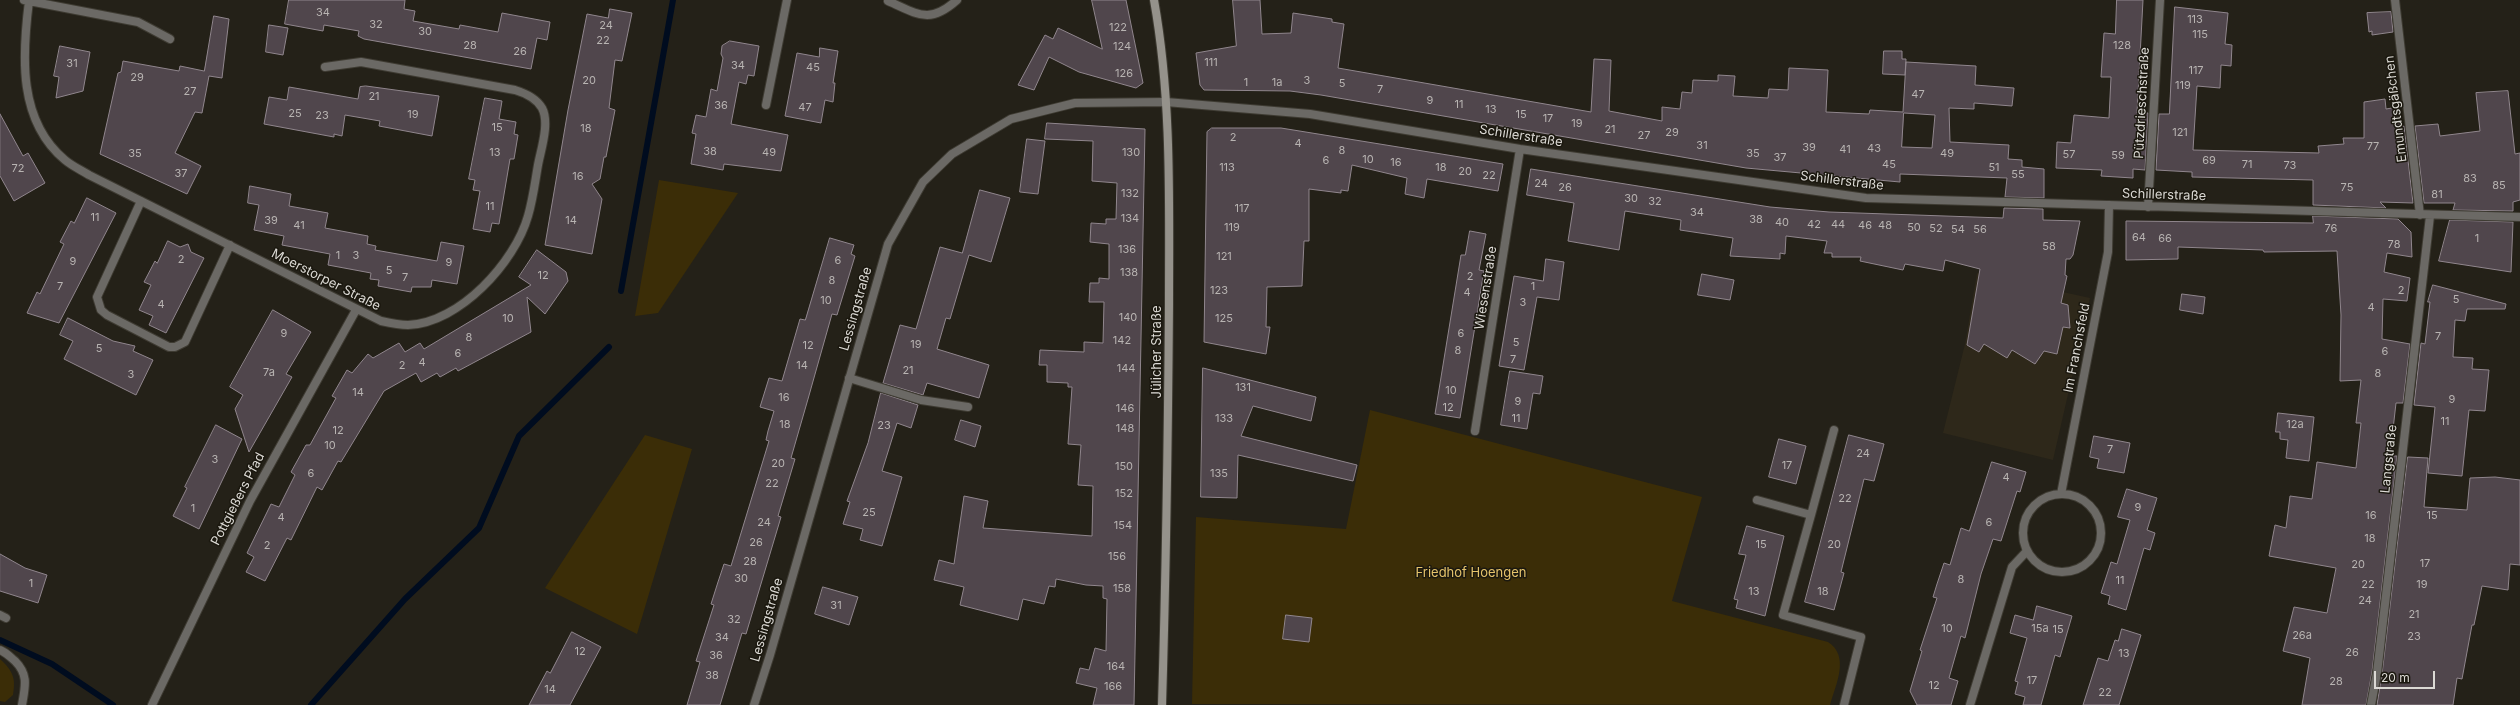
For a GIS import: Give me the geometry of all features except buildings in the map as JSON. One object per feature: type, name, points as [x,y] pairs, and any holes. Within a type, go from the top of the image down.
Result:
[{"type":"main road","name":"Jülicher Straße","points":[[1154,0],[1166,102],[1169,236],[1168,501],[1162,705]]},
{"type":"street","name":"Moerstorper Straße","points":[[170,39],[138,22],[26,0],[24,41],[28,98],[34,116],[46,139],[66,160],[141,201],[381,322],[409,325],[435,318],[452,310],[482,288],[503,265],[520,238],[528,216],[545,125],[542,108],[529,95],[515,90],[361,62],[325,67]]},
{"type":"street","points":[[766,105],[787,0]]},
{"type":"street","points":[[888,1],[923,16],[944,12],[957,0]]},
{"type":"street","name":"Pützdrieschstraße","points":[[2148,207],[2160,0]]},
{"type":"street","name":"Emundtsgäßchen","points":[[2395,0],[2420,215]]},
{"type":"street","name":"Schillerstraße","points":[[1166,102],[1310,114],[1520,148],[1866,198],[2430,216],[2520,217]]},
{"type":"street","name":"Lessingstraße","points":[[754,705],[770,655],[888,244],[923,182],[936,168],[977,138],[1011,119],[1039,110],[1075,103],[1166,102]]},
{"type":"street","name":"Wiesenstraße","points":[[1475,431],[1520,148]]},
{"type":"street","points":[[141,201],[97,297],[101,310],[107,315],[169,347],[176,347],[185,342],[230,245]]},
{"type":"street","name":"Im Franchsfeld","points":[[2061,494],[2108,252],[2109,205]]},
{"type":"street","name":"Langstraße","points":[[2371,705],[2377,673],[2430,216]]},
{"type":"street","name":"Pottgießers Pfad","points":[[152,705],[250,501],[356,310]]},
{"type":"street","points":[[849,378],[921,400],[968,407]]},
{"type":"street","points":[[1834,430],[1783,615],[1861,637],[1844,705]]},
{"type":"street","points":[[2061,494],[2079,498],[2094,509],[2101,527],[2100,545],[2090,561],[2075,571],[2056,573],[2039,566],[2027,551],[2023,536],[2025,520],[2033,507],[2046,498],[2061,494]]},
{"type":"street","points":[[1757,500],[1811,515]]},
{"type":"street","points":[[1972,704],[2012,567],[2027,551]]},
{"type":"street","points":[[0,650],[6,652],[23,670],[26,680],[22,705]]},
{"type":"shaded area","points":[[1977,273],[2090,298],[2053,460],[1943,433],[1965,344]]},
{"type":"green space","points":[[659,180],[738,193],[658,313],[635,316]]},
{"type":"green space","name":"Friedhof Hoengen","points":[[1370,410],[1702,497],[1672,601],[1828,642],[1835,648],[1840,663],[1838,680],[1830,705],[1192,704],[1196,517],[1346,529]]},
{"type":"green space","points":[[645,435],[692,449],[637,634],[545,588]]},
{"type":"green space","points":[[0,659],[11,671],[14,679],[13,695],[5,702],[0,701]]},
{"type":"waterway","points":[[621,291],[673,0]]},
{"type":"waterway","points":[[311,705],[405,599],[479,528],[519,436],[609,347]]},
{"type":"waterway","points":[[0,640],[52,664],[113,705]]}]
